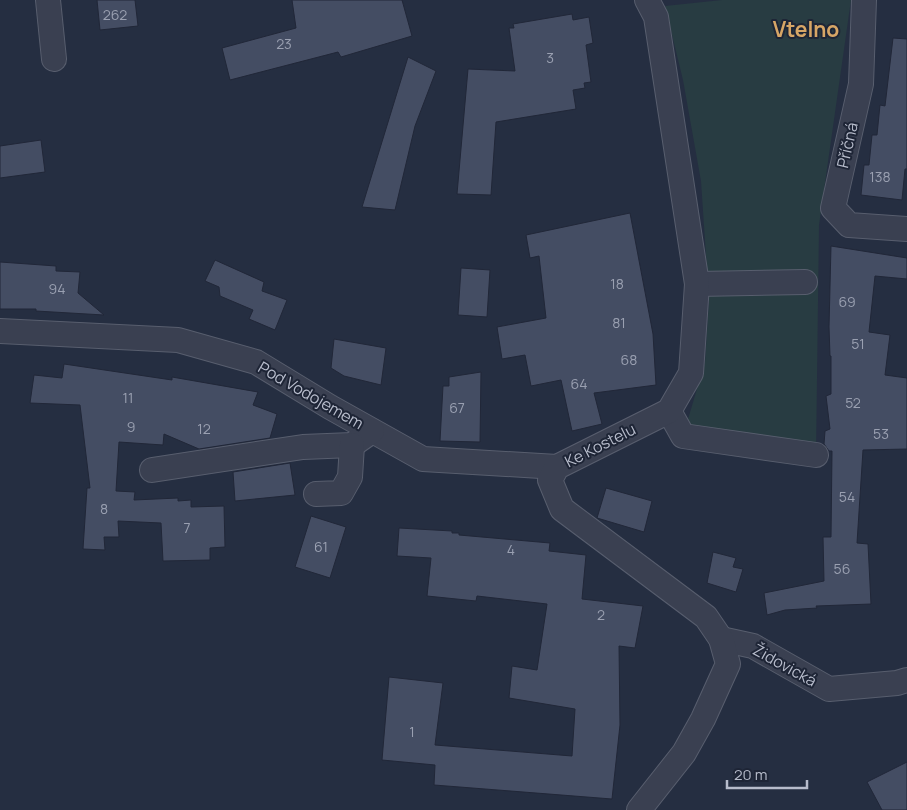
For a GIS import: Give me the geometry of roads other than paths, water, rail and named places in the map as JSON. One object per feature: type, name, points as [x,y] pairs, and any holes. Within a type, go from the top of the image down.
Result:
[{"type":"street","points":[[48,0],[54,59]]},
{"type":"street","points":[[647,0],[656,17],[697,284],[691,373],[669,410],[683,436],[816,455]]},
{"type":"street","name":"Příčná","points":[[864,0],[861,84],[833,208],[849,225],[907,229]]},
{"type":"street","points":[[697,284],[805,282]]},
{"type":"street","name":"Pod Vodojemem","points":[[0,330],[178,340],[256,362],[330,407],[423,459],[557,467]]},
{"type":"street","name":"Ke Kostelu","points":[[639,810],[684,753],[703,720],[728,664],[721,639],[706,617],[562,508],[550,480],[557,467],[669,410]]},
{"type":"street","points":[[152,470],[304,447],[352,445],[372,431]]},
{"type":"street","points":[[316,494],[341,493],[350,477],[352,445]]},
{"type":"street","name":"Židovická","points":[[721,639],[753,646],[829,689],[897,683],[907,680]]},
{"type":"district","name":"Vtelno","points":[[806,30]]}]
